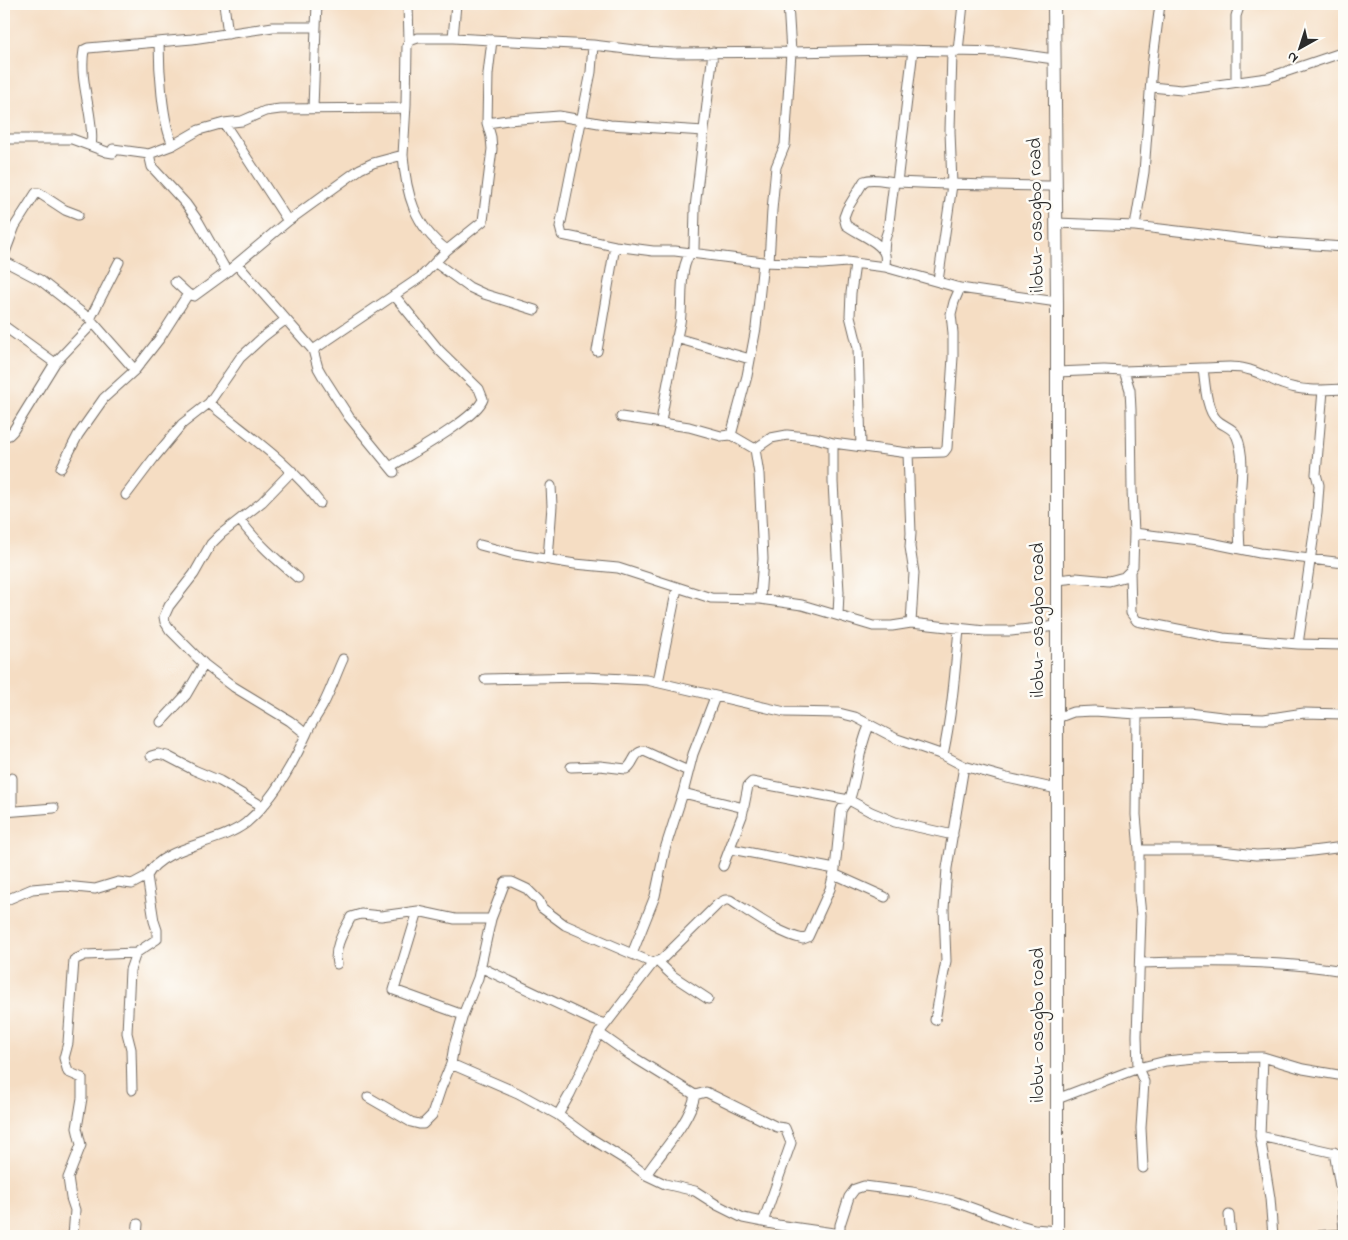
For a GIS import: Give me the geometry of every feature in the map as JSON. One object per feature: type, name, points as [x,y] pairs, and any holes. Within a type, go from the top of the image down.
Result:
[{"type":"main road","name":"ilobu- osogbo road","points":[[1054,4],[1057,302],[1057,1233]]},
{"type":"street","points":[[224,4],[228,34]]},
{"type":"street","points":[[314,108],[317,4]]},
{"type":"street","points":[[408,4],[407,94],[402,155],[405,182],[414,212],[429,234],[447,250]]},
{"type":"street","points":[[453,38],[456,4]]},
{"type":"street","points":[[731,435],[756,328],[766,262],[776,167],[785,145],[791,52],[788,4]]},
{"type":"street","points":[[938,281],[952,185],[950,131],[955,51],[963,4]]},
{"type":"street","points":[[1135,226],[1144,172],[1160,4]]},
{"type":"street","points":[[1236,82],[1236,16],[1240,4]]},
{"type":"street","points":[[91,146],[92,135],[83,81],[84,50],[88,48],[228,34],[273,27],[316,27]]},
{"type":"street","points":[[409,41],[418,38],[453,38],[593,45],[643,52],[914,50],[1004,52],[1054,59]]},
{"type":"street","points":[[313,350],[422,277],[447,250],[482,221],[492,150],[487,123],[488,74],[492,40]]},
{"type":"street","points":[[159,42],[166,118],[169,137],[173,145]]},
{"type":"street","points":[[593,45],[591,72],[560,233],[563,236],[615,246],[766,262],[822,264],[847,262],[884,267],[960,288],[1057,302]]},
{"type":"street","points":[[884,267],[886,257],[884,239],[888,230],[896,182],[914,50]]},
{"type":"street","points":[[661,422],[665,392],[680,322],[682,282],[689,254],[694,249],[695,208],[713,52]]},
{"type":"street","points":[[1151,87],[1182,90],[1267,78],[1344,52]]},
{"type":"street","points":[[4,139],[72,139],[113,153],[113,149],[149,154],[173,145],[199,130],[224,123],[242,121],[265,111],[280,108],[398,109],[406,105]]},
{"type":"street","points":[[487,123],[559,116],[610,125],[704,131]]},
{"type":"street","points":[[224,123],[288,221]]},
{"type":"street","points":[[149,154],[152,167],[186,204],[227,272]]},
{"type":"street","points":[[175,282],[188,294],[194,296],[227,272],[288,221],[360,169],[373,163],[402,155]]},
{"type":"street","points":[[884,252],[875,242],[846,225],[844,217],[846,209],[864,181],[868,179],[952,185],[1056,186]]},
{"type":"street","points":[[4,255],[15,226],[36,193],[39,193],[65,210],[78,215]]},
{"type":"street","points":[[1056,222],[1135,226],[1270,242],[1344,247]]},
{"type":"street","points":[[597,351],[615,246]]},
{"type":"street","points":[[4,261],[40,280],[92,321],[135,370]]},
{"type":"street","points":[[4,436],[13,431],[56,363],[92,321],[119,262]]},
{"type":"street","points":[[436,263],[470,287],[484,294],[535,310]]},
{"type":"street","points":[[237,264],[313,350],[318,368],[349,417],[392,470],[473,412],[481,405],[483,399],[480,389],[439,350],[394,295]]},
{"type":"street","points":[[855,264],[850,316],[858,348],[861,446]]},
{"type":"street","points":[[755,449],[771,438],[786,434],[908,453],[942,453],[947,448],[953,357],[951,314],[960,288]]},
{"type":"street","points":[[61,468],[78,436],[104,398],[135,370],[160,338],[188,294]]},
{"type":"street","points":[[126,495],[182,424],[209,402],[240,358],[285,320]]},
{"type":"street","points":[[4,326],[56,363]]},
{"type":"street","points":[[676,338],[750,360]]},
{"type":"street","points":[[1057,372],[1240,367],[1283,385],[1323,390],[1344,389]]},
{"type":"street","points":[[1203,368],[1210,408],[1217,420],[1234,432],[1240,448],[1242,468],[1239,513],[1240,549]]},
{"type":"street","points":[[1057,580],[1076,578],[1109,581],[1124,577],[1133,566],[1134,533],[1130,390],[1124,371]]},
{"type":"street","points":[[1298,644],[1317,512],[1318,485],[1316,474],[1323,390]]},
{"type":"street","points":[[209,402],[292,471],[320,503]]},
{"type":"street","points":[[621,417],[661,422],[721,436],[731,435],[755,449]]},
{"type":"street","points":[[833,442],[832,482],[839,592],[838,615]]},
{"type":"street","points":[[755,449],[759,474],[762,534],[760,599]]},
{"type":"street","points":[[908,453],[910,547],[914,573],[911,623]]},
{"type":"street","points":[[292,471],[274,491],[221,534],[212,544],[194,574],[169,606],[164,617],[170,630],[204,664],[234,688],[290,721],[306,734]]},
{"type":"street","points":[[548,560],[552,506],[551,486]]},
{"type":"street","points":[[240,520],[247,530],[298,578]]},
{"type":"street","points":[[1134,533],[1206,542],[1260,553],[1344,563]]},
{"type":"street","points":[[480,545],[548,560],[618,568],[711,598],[760,599],[802,606],[873,626],[911,623],[984,632],[1057,626]]},
{"type":"street","points":[[1130,571],[1130,613],[1136,621],[1223,638],[1298,644],[1344,645]]},
{"type":"street","points":[[658,682],[677,588]]},
{"type":"street","points":[[942,755],[949,727],[959,629]]},
{"type":"street","points":[[4,902],[32,889],[66,886],[95,889],[118,882],[132,884],[147,876],[161,859],[168,855],[211,841],[230,833],[244,824],[262,806],[296,758],[306,734],[329,693],[343,659]]},
{"type":"street","points":[[161,722],[186,695],[204,664]]},
{"type":"street","points":[[485,679],[584,677],[658,682],[785,712],[839,713],[854,717],[897,739],[942,755],[964,766],[1057,789]]},
{"type":"street","points":[[632,954],[655,896],[665,848],[693,754],[715,697]]},
{"type":"street","points":[[1057,718],[1073,712],[1094,711],[1137,714],[1189,713],[1230,718],[1264,719],[1304,713],[1344,714]]},
{"type":"street","points":[[1137,714],[1136,815],[1141,915],[1137,1036],[1138,1068],[1144,1082],[1141,1128],[1143,1168]]},
{"type":"street","points":[[558,1115],[599,1033],[656,962],[718,904],[725,900],[730,900],[774,926],[800,939],[805,939],[820,913],[830,889],[834,871],[839,819],[843,806],[849,800],[863,740],[869,726]]},
{"type":"street","points":[[571,767],[600,766],[626,769],[633,764],[635,755],[638,752],[644,751],[688,771]]},
{"type":"street","points":[[150,756],[158,754],[168,756],[220,781],[262,806]]},
{"type":"street","points":[[935,1020],[946,961],[945,888],[964,766]]},
{"type":"street","points":[[12,778],[8,811],[54,808]]},
{"type":"street","points":[[723,866],[731,849],[744,808],[748,786],[752,782],[849,800],[895,822],[953,835]]},
{"type":"street","points":[[683,792],[744,808]]},
{"type":"street","points":[[1139,850],[1214,850],[1256,855],[1296,853],[1344,847]]},
{"type":"street","points":[[731,849],[834,871],[885,897]]},
{"type":"street","points":[[74,1236],[75,1210],[68,1178],[81,1145],[77,1128],[82,1098],[82,1078],[68,1072],[64,1058],[68,1043],[74,960],[85,955],[136,953],[157,939],[147,876]]},
{"type":"street","points":[[368,1097],[411,1122],[424,1124],[432,1115],[451,1064],[454,1046],[480,967],[491,919],[505,882],[512,882],[527,889],[539,900],[542,908],[565,925],[632,954],[656,962],[673,976],[708,999]]},
{"type":"street","points":[[336,964],[335,956],[351,916],[361,914],[381,916],[418,911],[455,919],[491,919]]},
{"type":"street","points":[[418,911],[394,990],[464,1015]]},
{"type":"street","points":[[132,1090],[131,1049],[127,1033],[130,970],[136,953]]},
{"type":"street","points":[[1140,962],[1194,961],[1309,965],[1344,971]]},
{"type":"street","points":[[480,967],[592,1020],[606,1024]]},
{"type":"street","points":[[599,1033],[630,1055],[695,1094],[706,1092],[777,1127],[785,1128],[791,1143],[762,1222]]},
{"type":"street","points":[[1057,1098],[1138,1068],[1166,1061],[1196,1058],[1263,1057],[1303,1069],[1344,1076]]},
{"type":"street","points":[[1263,1057],[1260,1136],[1270,1198],[1272,1236]]},
{"type":"street","points":[[451,1064],[518,1093],[558,1115],[646,1175],[665,1184],[695,1191],[743,1218],[854,1236]]},
{"type":"street","points":[[646,1175],[684,1122],[694,1101],[695,1094]]},
{"type":"street","points":[[1260,1136],[1344,1155]]},
{"type":"street","points":[[1314,1236],[1344,1232],[1341,1192],[1334,1152]]},
{"type":"street","points":[[838,1232],[849,1197],[855,1189],[864,1186],[912,1192],[953,1200],[1020,1225],[1057,1233]]},
{"type":"street","points":[[1229,1215],[1231,1236]]},
{"type":"street","points":[[137,1236],[138,1224]]}]
